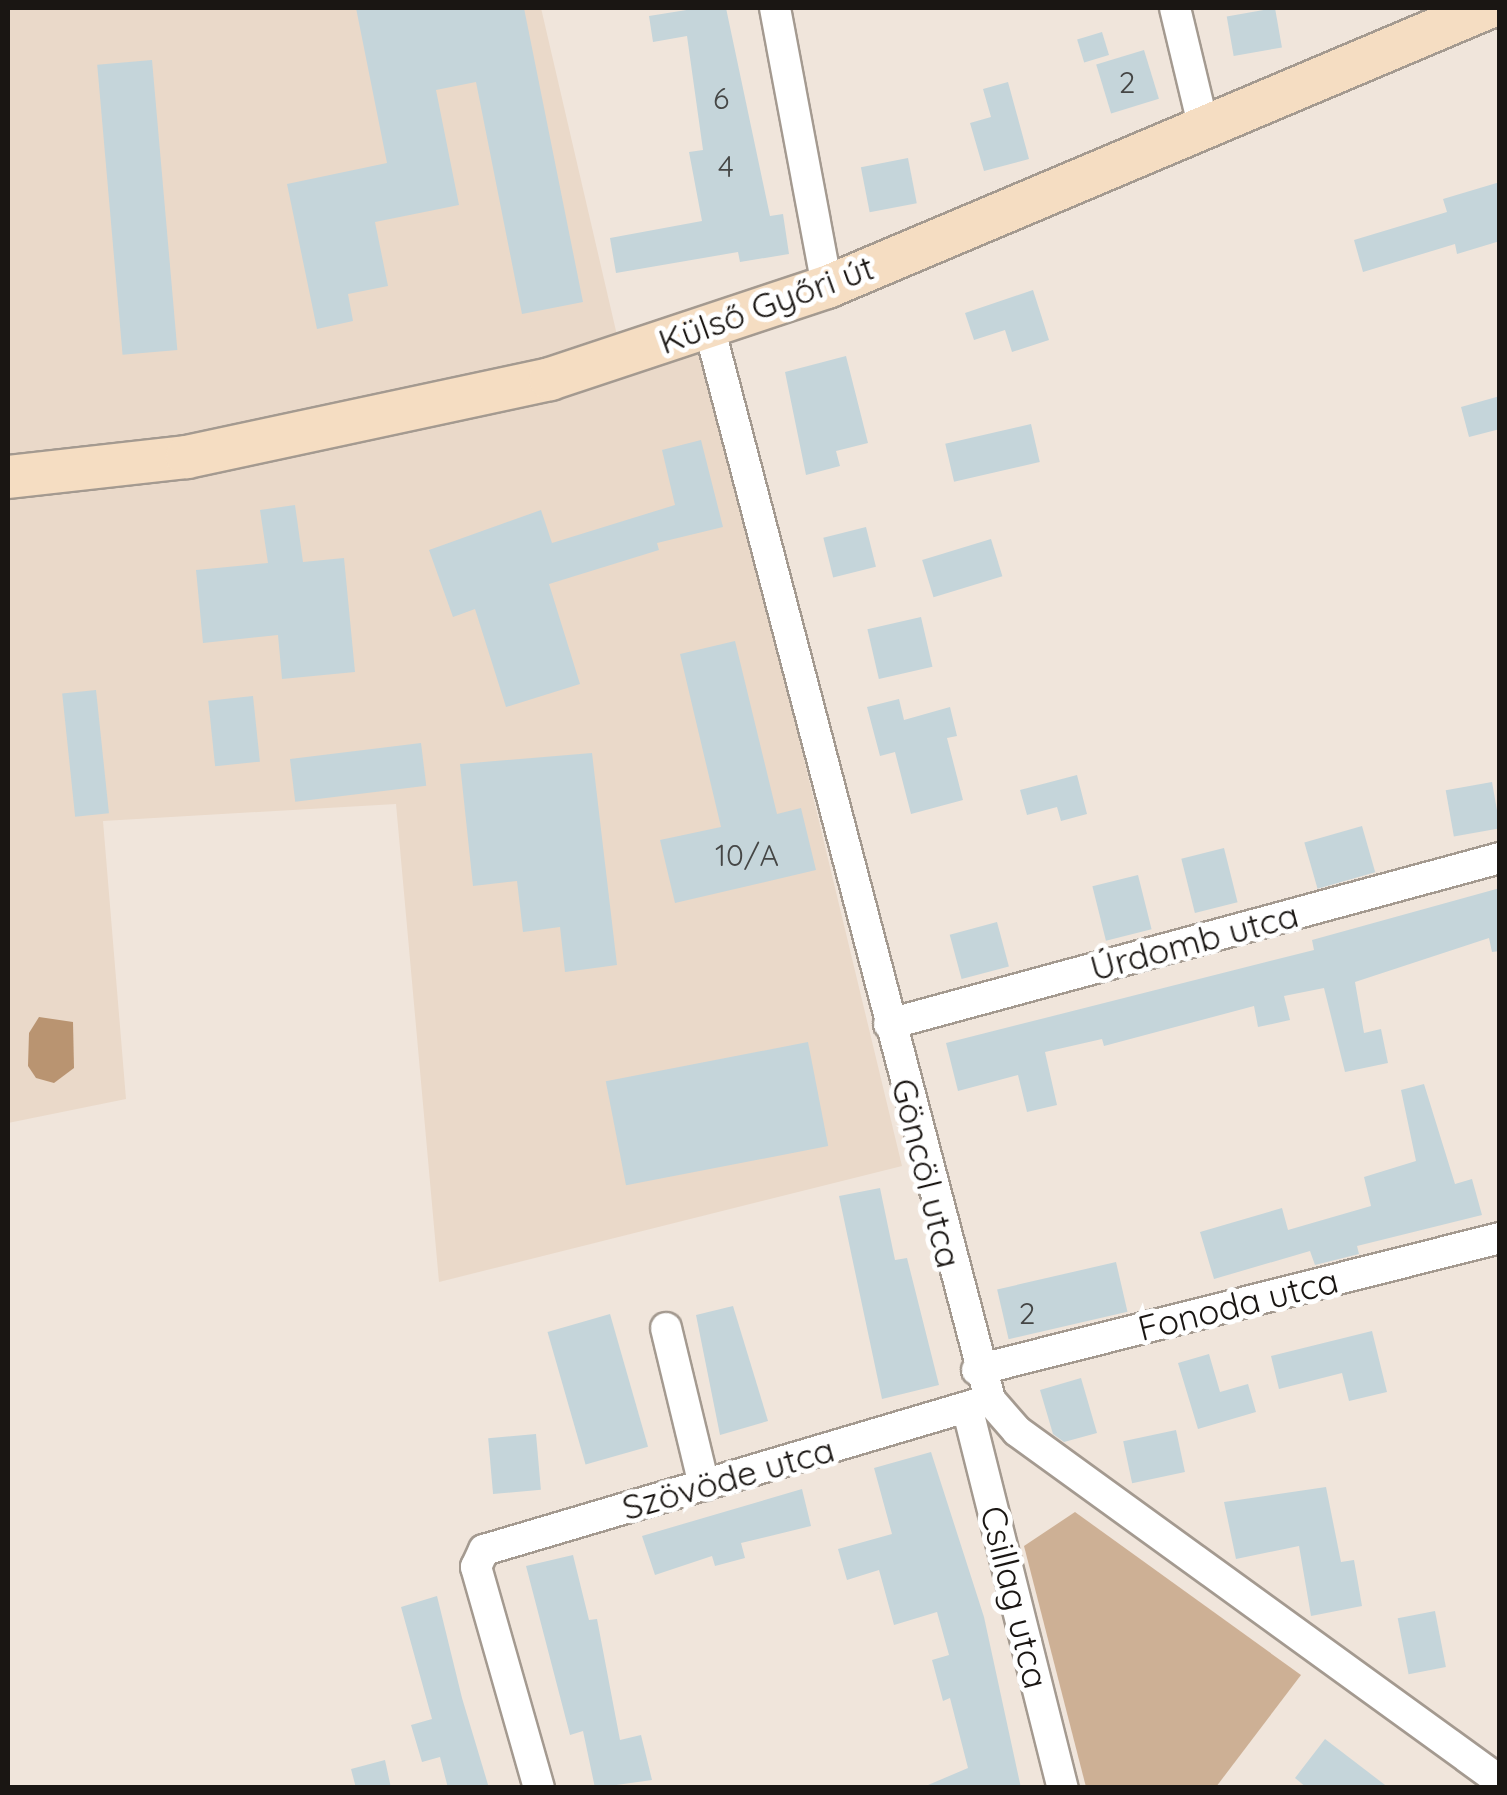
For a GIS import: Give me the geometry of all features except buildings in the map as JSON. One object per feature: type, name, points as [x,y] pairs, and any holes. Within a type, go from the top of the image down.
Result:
[{"type":"main road","name":"Külső Győri út","points":[[8,477],[187,457],[376,420],[550,379],[828,287],[1203,124],[1487,8]]},
{"type":"street","points":[[776,8],[828,287]]},
{"type":"street","points":[[1175,8],[1203,124]]},
{"type":"street","name":"Göncöl utca","points":[[709,327],[978,1370],[979,1404],[1500,1780]]},
{"type":"street","name":"Úrdomb utca","points":[[888,1024],[1500,858]]},
{"type":"street","name":"Fonoda utca","points":[[978,1370],[1500,1238]]},
{"type":"street","points":[[666,1328],[704,1485]]},
{"type":"street","name":"Szövöde utca","points":[[538,1788],[476,1567],[484,1550],[979,1404]]},
{"type":"street","name":"Csillag utca","points":[[979,1404],[1063,1788]]},
{"type":"shaded area","points":[[8,8],[541,8],[626,374],[706,352],[902,1166],[439,1282],[396,804],[103,821],[126,1099],[8,1123]]},
{"type":"shaded area","points":[[39,1017],[73,1022],[74,1068],[54,1083],[36,1078],[28,1066],[29,1033]]},
{"type":"shaded area","points":[[1075,1512],[1301,1675],[1216,1787],[1086,1787],[1024,1546]]}]
